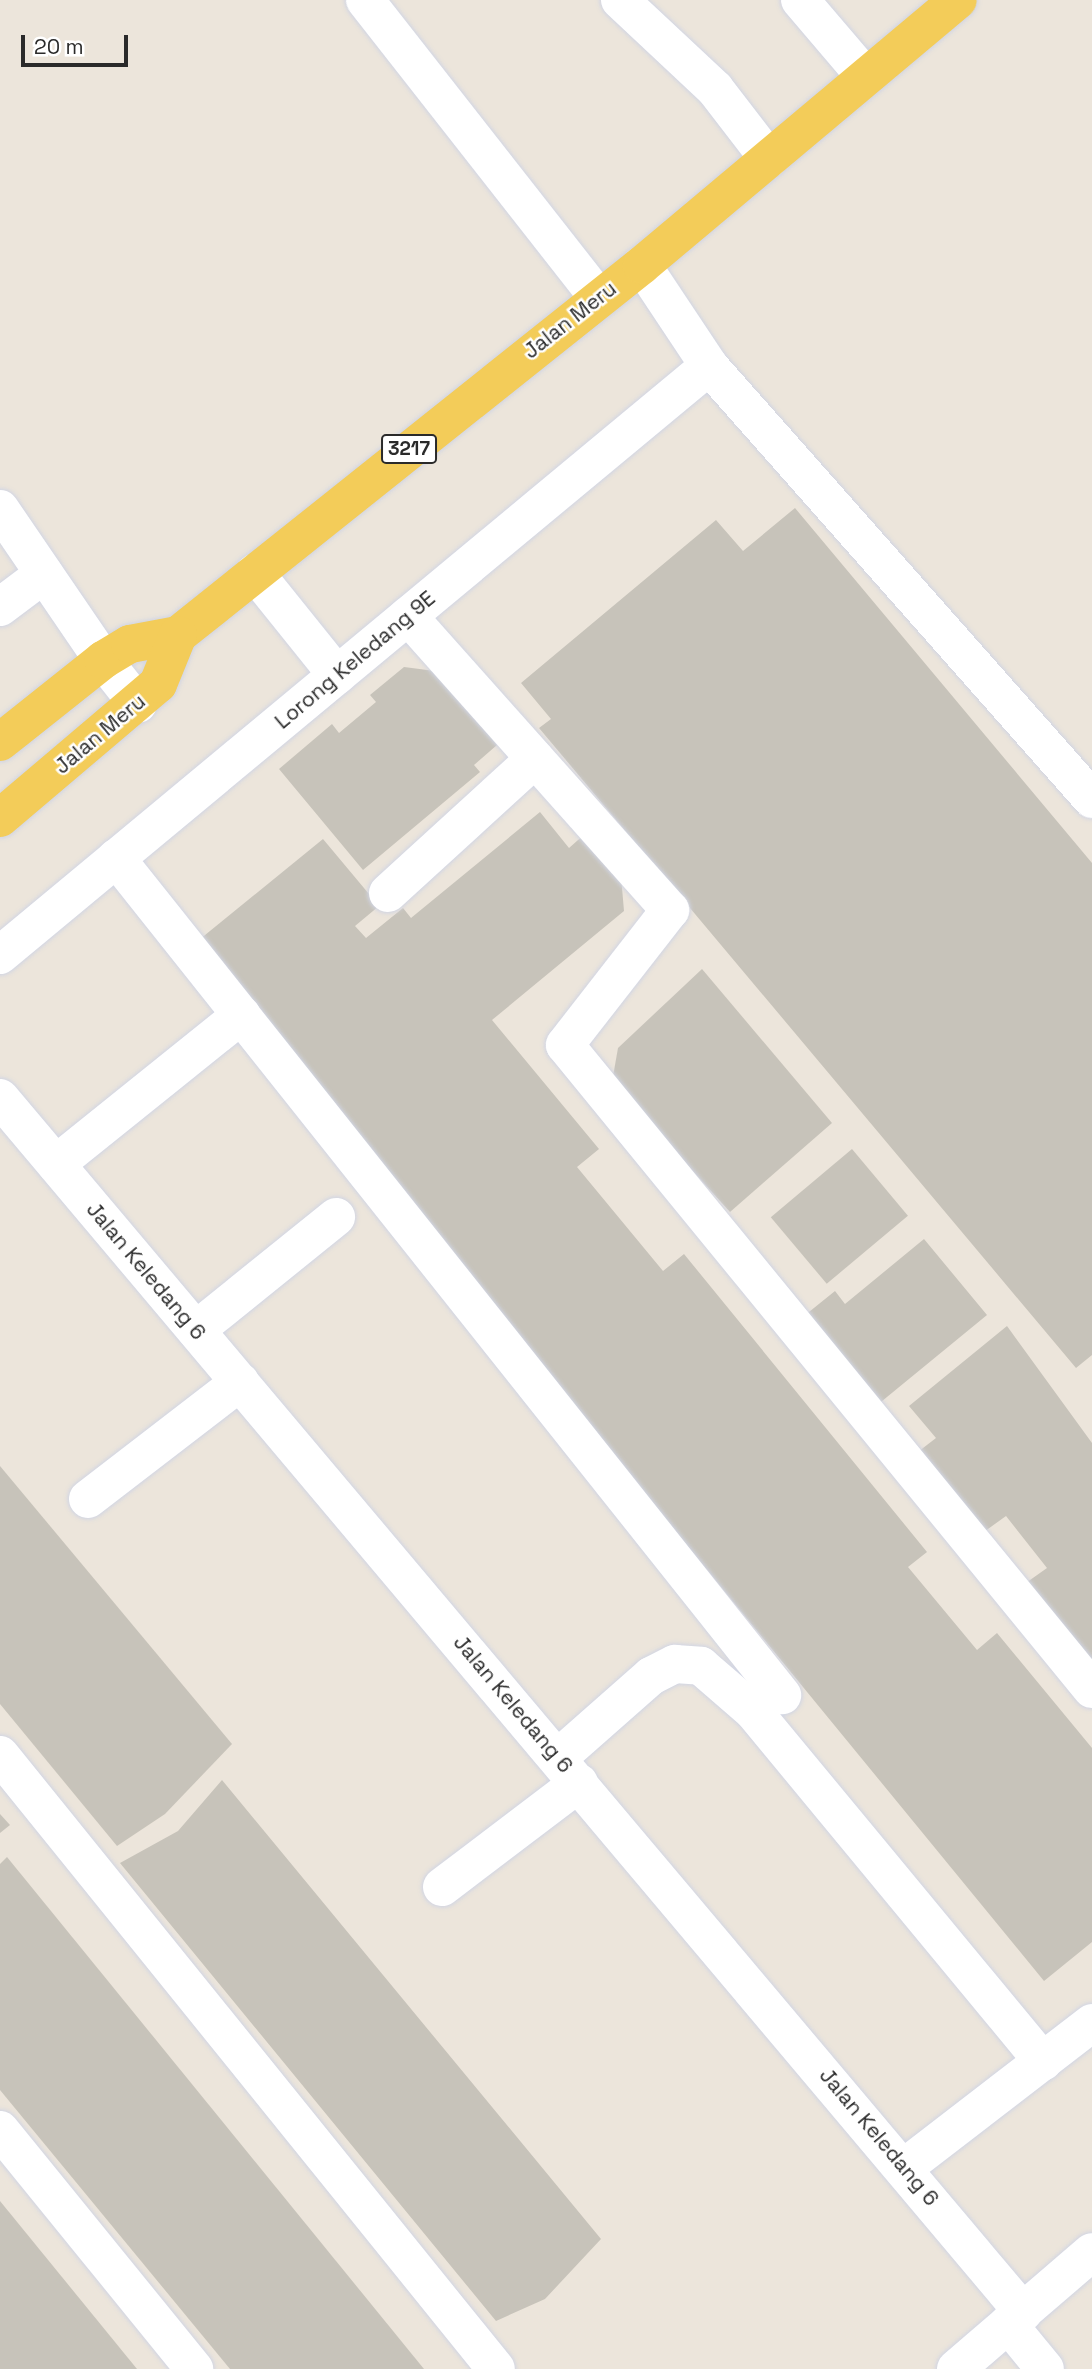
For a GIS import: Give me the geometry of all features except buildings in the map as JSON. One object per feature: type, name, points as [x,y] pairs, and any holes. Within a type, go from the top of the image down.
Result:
[{"type":"main road","name":"Jalan Meru","points":[[0,742],[103,660],[130,644],[178,635],[598,297],[642,265],[958,0]]},
{"type":"main road","name":"Jalan Meru","points":[[0,818],[159,684],[178,635]]},
{"type":"street","points":[[365,0],[598,297]]},
{"type":"street","points":[[620,0],[715,89],[769,159]]},
{"type":"street","points":[[800,0],[866,76]]},
{"type":"street","points":[[642,265],[709,366],[1092,799]]},
{"type":"street","name":"Lorong Keledang 9E","points":[[0,954],[709,366]]},
{"type":"street","points":[[0,509],[103,660],[138,704]]},
{"type":"street","points":[[255,573],[337,674]]},
{"type":"street","points":[[0,607],[44,574]]},
{"type":"street","points":[[408,616],[670,910],[565,1045],[1092,1689]]},
{"type":"street","points":[[388,893],[535,759]]},
{"type":"street","points":[[116,858],[782,1695]]},
{"type":"street","points":[[56,1164],[241,1015]]},
{"type":"street","name":"Jalan Keledang 6","points":[[0,1098],[905,2167],[1015,2318],[1045,2369]]},
{"type":"street","points":[[196,1330],[336,1217]]},
{"type":"street","points":[[88,1499],[240,1382]]},
{"type":"street","points":[[442,1887],[569,1770],[651,1676],[675,1664],[701,1666],[752,1711],[1043,2061]]},
{"type":"street","points":[[0,1755],[496,2369]]},
{"type":"street","points":[[905,2167],[1092,2023]]},
{"type":"street","points":[[0,2130],[194,2369]]},
{"type":"street","points":[[956,2369],[1092,2252]]}]
